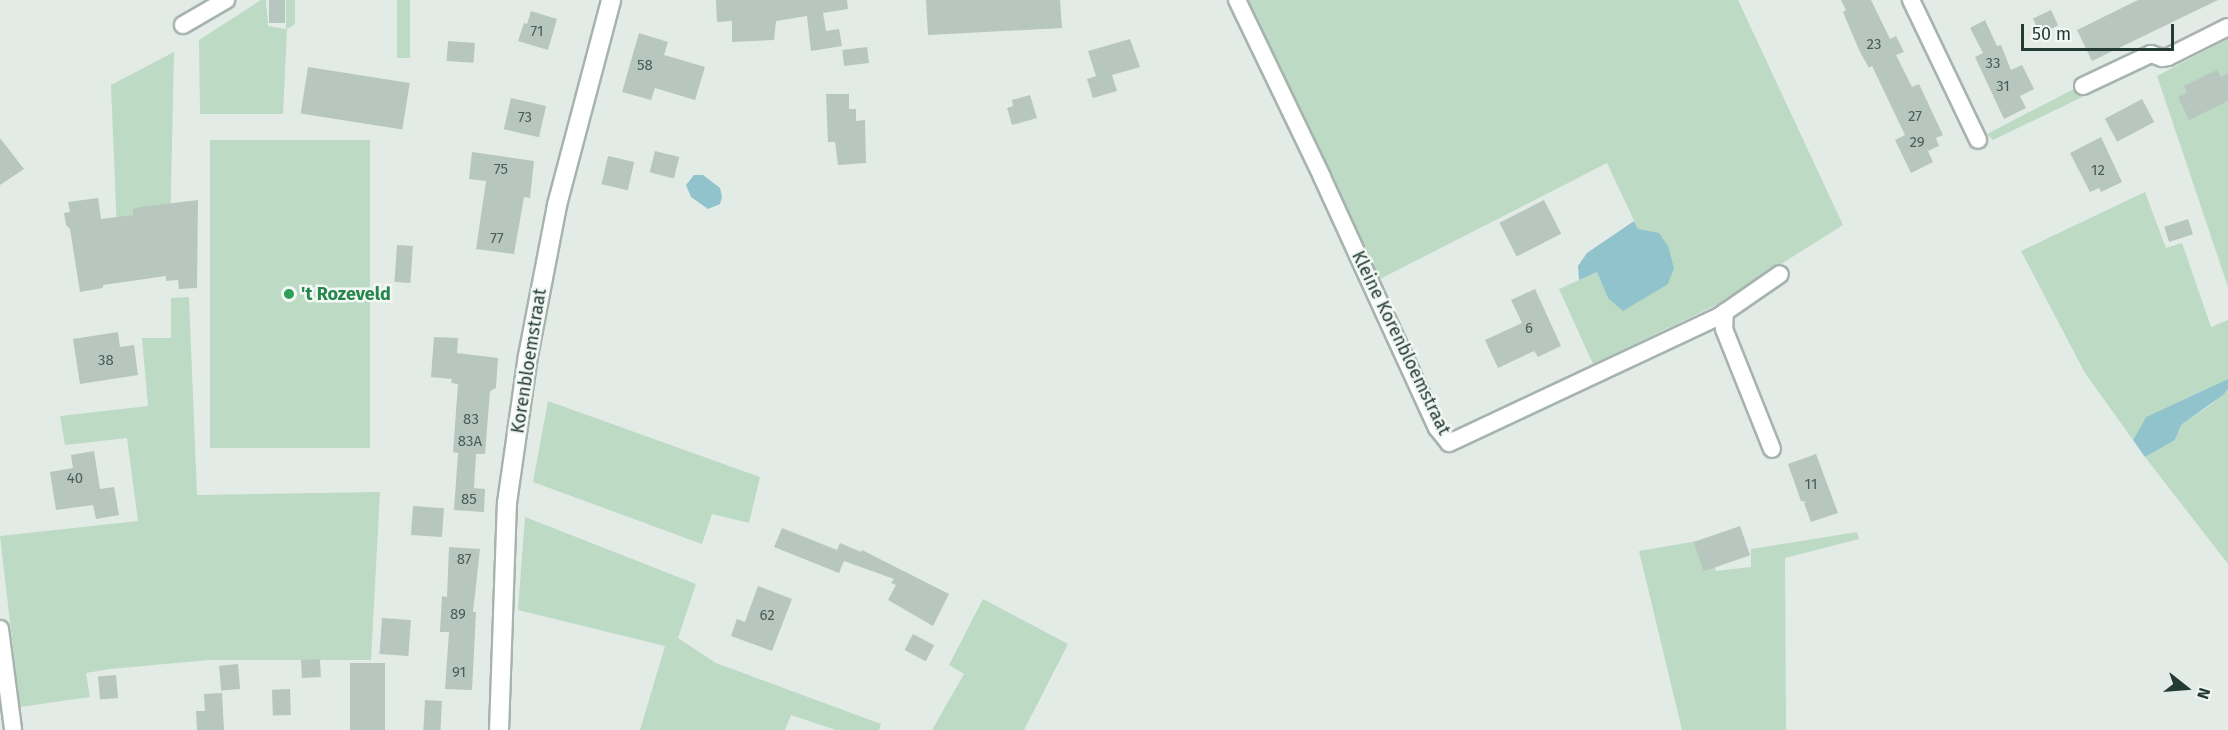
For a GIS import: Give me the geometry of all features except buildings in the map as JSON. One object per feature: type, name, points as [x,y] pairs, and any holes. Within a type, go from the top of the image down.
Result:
[{"type":"street","points":[[183,25],[226,0]]},
{"type":"street","name":"Korenbloemstraat","points":[[499,730],[507,503],[528,356],[557,205],[611,0]]},
{"type":"street","name":"Kleine Korenbloemstraat","points":[[1236,0],[1322,177],[1437,428],[1449,443],[1725,312]]},
{"type":"street","points":[[1911,0],[1978,140]]},
{"type":"street","points":[[2083,86],[2151,54],[2162,58],[2168,57],[2228,27]]},
{"type":"street","points":[[1772,449],[1724,329],[1725,312],[1779,274]]},
{"type":"street","points":[[0,629],[4,699],[13,729]]},
{"type":"green space","points":[[261,0],[266,0],[268,26],[286,29],[286,0],[295,0],[295,24],[287,29],[283,114],[200,114],[199,40]]},
{"type":"green space","points":[[397,0],[410,0],[410,58],[397,58]]},
{"type":"green space","points":[[1246,0],[1738,0],[1843,225],[1716,305],[1593,364],[1559,289],[1597,272],[1608,298],[1638,229],[1607,163],[1380,279]]},
{"type":"green space","points":[[2228,39],[2228,287],[2157,76]]},
{"type":"green space","points":[[174,52],[170,234],[117,233],[111,85]]},
{"type":"green space","points":[[2093,79],[2097,90],[1993,140],[1987,134]]},
{"type":"green space","name":"'t Rozeveld","points":[[210,140],[370,140],[370,448],[210,448]]},
{"type":"green space","points":[[2145,192],[2166,248],[2182,243],[2211,327],[2228,320],[2228,379],[2146,417],[2133,440],[2085,373],[2021,251]]},
{"type":"green space","points":[[189,297],[197,495],[380,492],[371,660],[209,660],[110,669],[86,673],[90,697],[20,707],[0,536],[138,521],[127,438],[65,445],[60,416],[148,406],[142,338],[171,338],[171,298]]},
{"type":"green space","points":[[2228,389],[2228,564],[2145,457],[2175,440],[2181,425],[2212,404]]},
{"type":"green space","points":[[548,401],[760,477],[749,523],[712,514],[702,544],[533,482]]},
{"type":"green space","points":[[525,517],[696,584],[678,638],[716,663],[881,724],[879,730],[836,730],[791,715],[785,730],[640,730],[665,646],[518,610]]},
{"type":"green space","points":[[1857,532],[1859,539],[1785,558],[1786,730],[1682,730],[1639,551],[1709,539],[1716,571],[1751,567],[1751,549]]},
{"type":"green space","points":[[983,599],[1068,644],[1024,730],[932,730],[964,674],[949,665]]},
{"type":"water","points":[[694,175],[703,175],[720,188],[722,197],[720,204],[708,209],[691,197],[686,185]]},
{"type":"water","points":[[1634,221],[1638,229],[1659,233],[1668,246],[1674,268],[1668,284],[1623,311],[1608,298],[1597,272],[1579,280],[1578,266],[1587,253]]},
{"type":"water","points":[[2228,379],[2228,389],[2223,395],[2181,425],[2175,440],[2145,457],[2133,440],[2146,417]]},
{"type":"place","name":"'t Rozeveld","points":[[289,294]]}]
